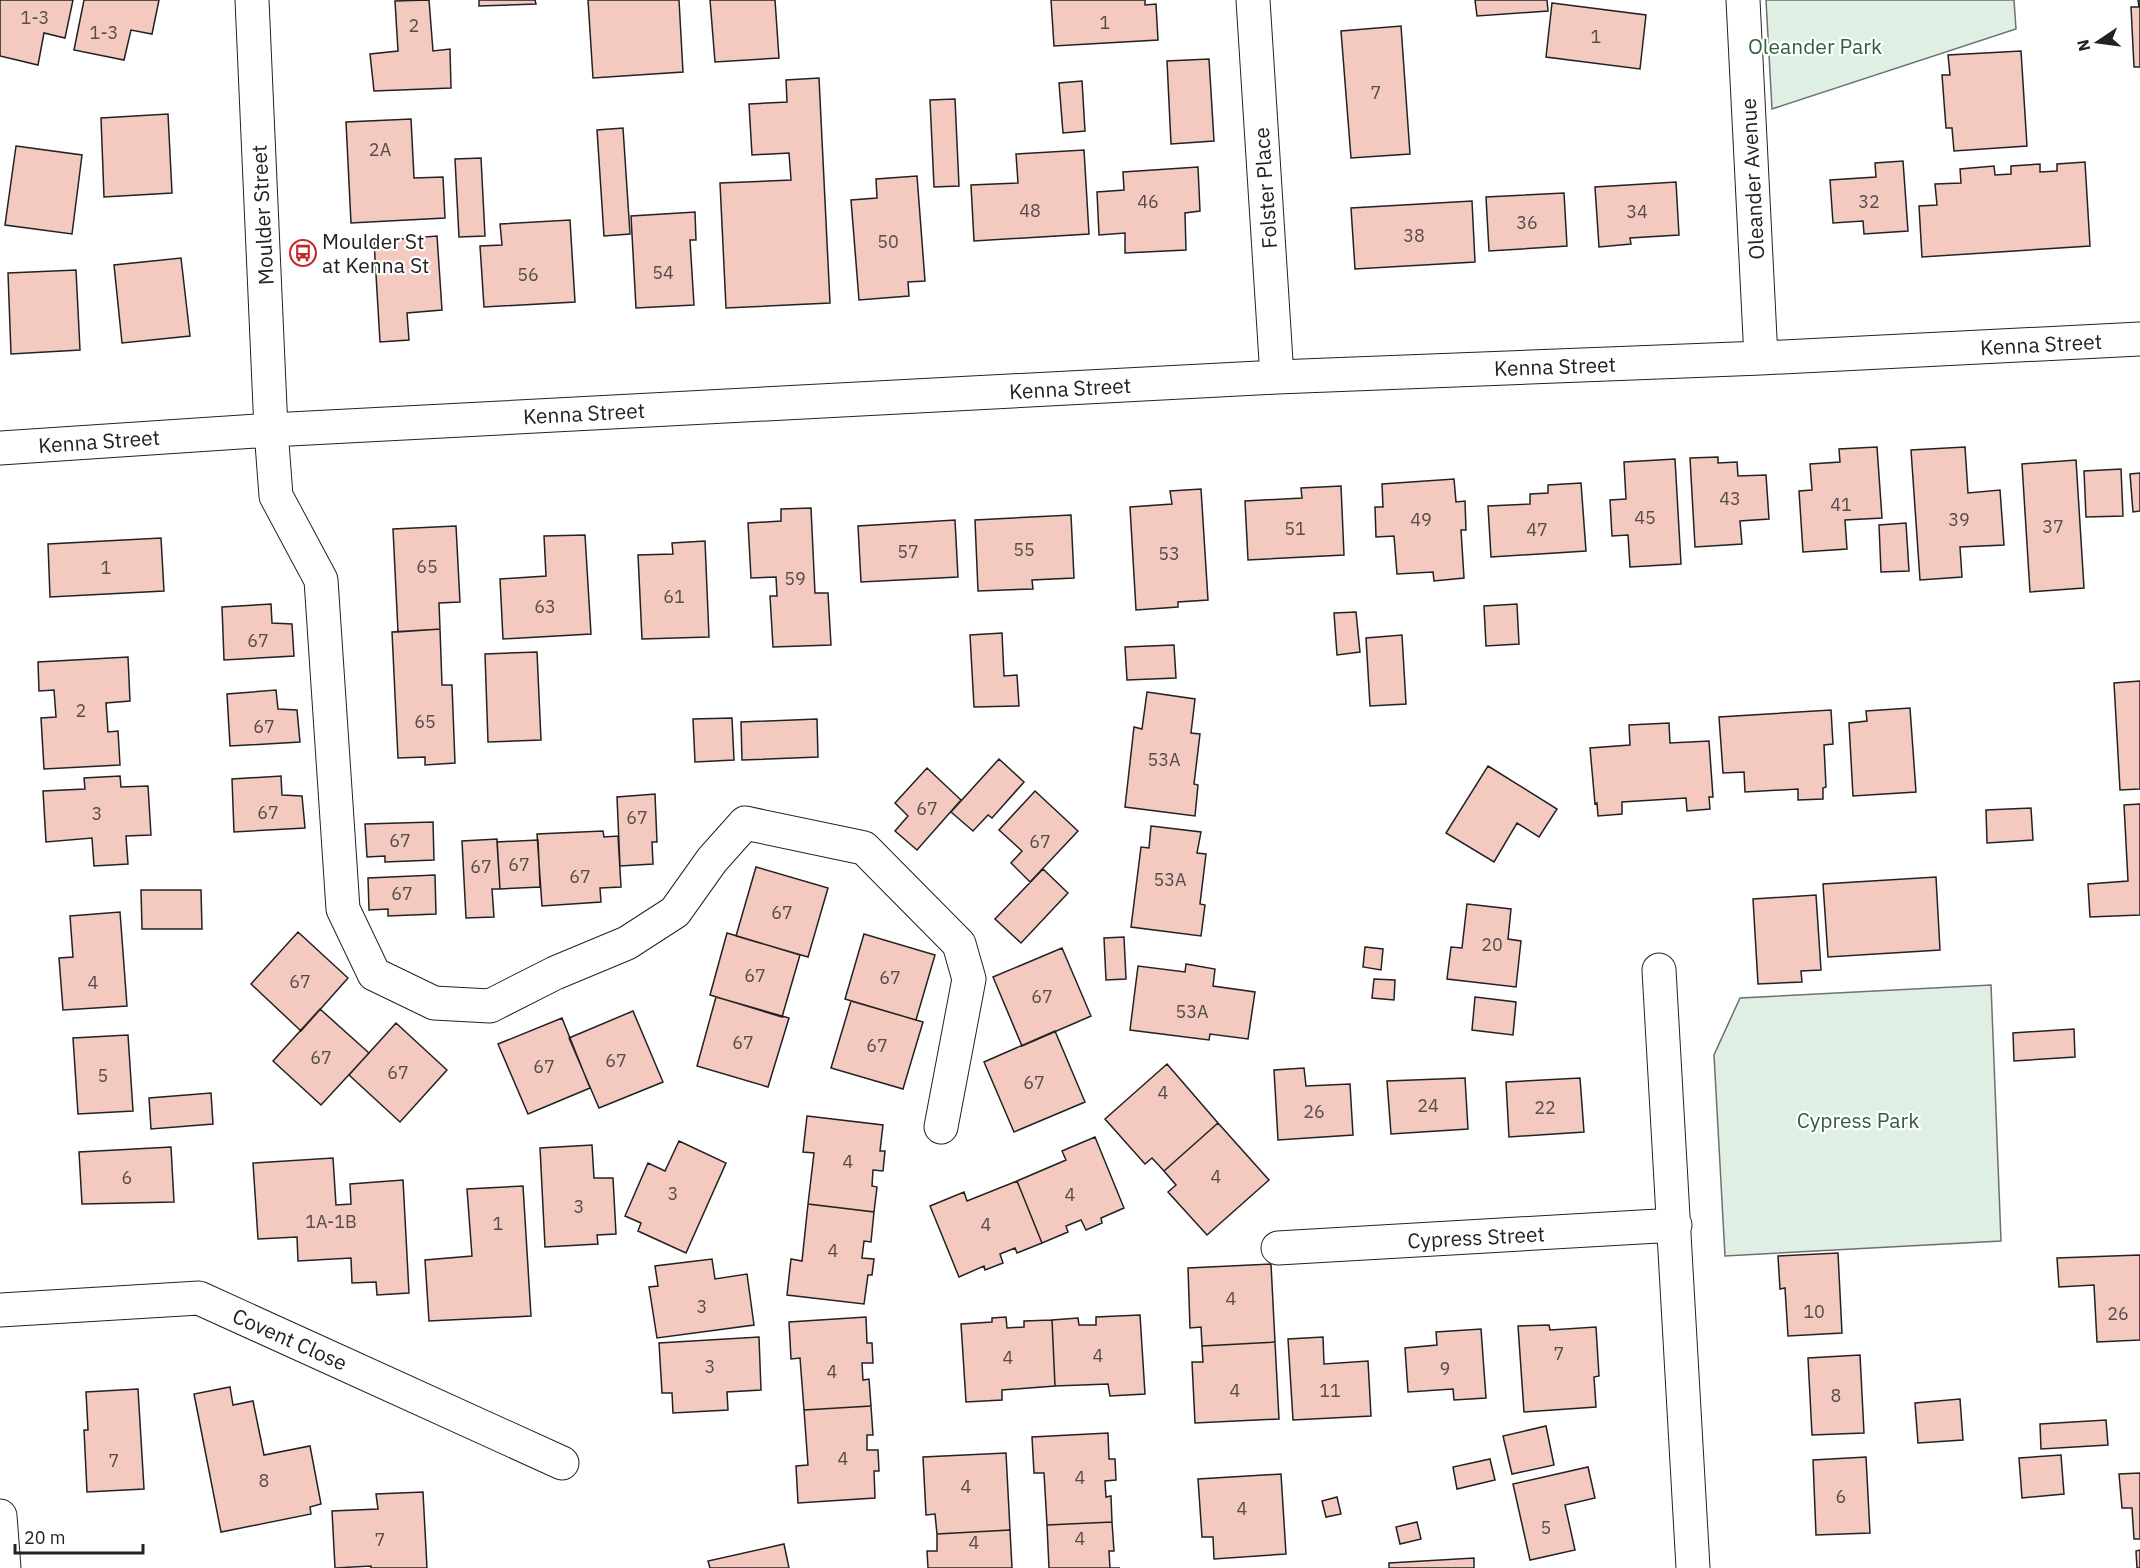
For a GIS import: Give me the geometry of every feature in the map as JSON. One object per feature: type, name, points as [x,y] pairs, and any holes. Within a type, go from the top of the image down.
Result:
[{"type":"street","name":"Moulder Street","points":[[252,0],[271,430],[276,496],[321,580],[344,909],[374,974],[434,1003],[490,1006],[555,973],[627,943],[675,912],[712,860],[745,824],[864,848],[959,944],[969,979],[941,1127]]},
{"type":"street","name":"Folster Place","points":[[1253,0],[1277,377]]},
{"type":"street","name":"Oleander Avenue","points":[[1743,0],[1761,358]]},
{"type":"street","name":"Kenna Street","points":[[0,448],[271,430],[1277,377],[1761,358],[2140,339]]},
{"type":"street","points":[[1659,970],[1694,1568]]},
{"type":"street","name":"Cypress Street","points":[[1278,1248],[1674,1225]]},
{"type":"street","name":"Covent Close","points":[[0,1310],[199,1298],[562,1463]]},
{"type":"street","points":[[0,1516],[4,1568]]},
{"type":"green space","name":"Oleander Park","points":[[1766,0],[2014,0],[2016,29],[1772,109]]},
{"type":"green space","name":"Cypress Park","points":[[1991,985],[2001,1241],[1725,1256],[1714,1055],[1740,998]]},
{"type":"building","points":[[0,0],[73,0],[65,38],[44,33],[38,65],[0,56]]},
{"type":"building","points":[[84,0],[159,0],[152,34],[131,30],[124,60],[74,50]]},
{"type":"building","points":[[429,0],[433,51],[450,49],[451,88],[374,91],[370,54],[398,51],[395,1]]},
{"type":"building","points":[[479,0],[535,0],[536,4],[479,6]]},
{"type":"building","points":[[588,0],[679,0],[683,72],[593,78]]},
{"type":"building","points":[[710,0],[775,0],[779,58],[715,62]]},
{"type":"building","points":[[1051,0],[1145,0],[1145,5],[1156,4],[1158,40],[1054,46]]},
{"type":"building","points":[[1475,0],[1547,0],[1548,11],[1477,16]]},
{"type":"building","points":[[2138,0],[2140,0],[2140,67],[2134,67],[2131,7],[2139,7]]},
{"type":"building","points":[[1552,3],[1646,15],[1640,69],[1546,57]]},
{"type":"building","points":[[1401,26],[1410,154],[1351,158],[1341,31]]},
{"type":"building","points":[[2021,51],[2027,146],[1954,151],[1952,128],[1946,128],[1942,75],[1950,75],[1948,55]]},
{"type":"building","points":[[1209,59],[1214,141],[1171,144],[1167,61]]},
{"type":"building","points":[[819,78],[830,303],[726,308],[720,183],[791,180],[789,153],[752,155],[749,104],[787,102],[786,80]]},
{"type":"building","points":[[1082,81],[1085,131],[1063,133],[1059,83]]},
{"type":"building","points":[[955,99],[959,186],[934,187],[930,100]]},
{"type":"building","points":[[168,114],[172,193],[104,197],[101,118]]},
{"type":"building","points":[[411,119],[414,178],[443,177],[445,218],[351,223],[346,122]]},
{"type":"building","points":[[623,128],[630,234],[604,236],[597,130]]},
{"type":"building","points":[[16,146],[82,155],[72,234],[5,225]]},
{"type":"building","points":[[1084,150],[1089,234],[974,241],[971,185],[1018,183],[1016,154]]},
{"type":"building","points":[[481,158],[485,236],[459,237],[455,159]]},
{"type":"building","points":[[1903,161],[1908,231],[1864,234],[1863,221],[1833,223],[1830,180],[1876,177],[1875,163]]},
{"type":"building","points":[[2085,162],[2090,246],[1922,257],[1919,206],[1937,205],[1935,184],[1961,183],[1960,169],[1994,166],[1995,175],[2011,174],[2011,166],[2040,164],[2040,172],[2057,171],[2057,164]]},
{"type":"building","points":[[1198,167],[1200,211],[1185,213],[1186,250],[1125,253],[1125,233],[1099,235],[1097,192],[1124,190],[1123,172]]},
{"type":"building","points":[[917,176],[925,281],[908,282],[909,296],[859,300],[851,200],[877,198],[876,179]]},
{"type":"building","points":[[1676,182],[1679,235],[1630,238],[1631,244],[1599,247],[1595,187]]},
{"type":"building","points":[[1564,193],[1567,246],[1489,251],[1486,197]]},
{"type":"building","points":[[1472,201],[1475,262],[1355,269],[1351,208]]},
{"type":"building","points":[[695,212],[696,240],[690,240],[694,305],[636,308],[631,216]]},
{"type":"building","points":[[570,220],[575,302],[484,307],[480,246],[502,245],[500,224]]},
{"type":"building","points":[[437,236],[442,310],[407,313],[409,340],[380,342],[374,241]]},
{"type":"building","points":[[181,258],[190,336],[122,343],[114,265]]},
{"type":"building","points":[[76,270],[80,350],[11,354],[8,273]]},
{"type":"building","points":[[1877,447],[1882,518],[1845,520],[1847,549],[1803,552],[1799,491],[1812,490],[1810,464],[1840,462],[1839,449]]},
{"type":"building","points":[[1965,447],[1968,493],[2000,490],[2004,545],[1960,547],[1962,577],[1920,580],[1911,450]]},
{"type":"building","points":[[1718,457],[1718,463],[1737,462],[1738,476],[1766,475],[1769,519],[1740,521],[1742,544],[1695,547],[1690,458]]},
{"type":"building","points":[[1675,459],[1681,564],[1630,567],[1628,535],[1612,536],[1610,500],[1626,499],[1624,462]]},
{"type":"building","points":[[2076,460],[2084,588],[2030,592],[2022,464]]},
{"type":"building","points":[[2121,469],[2123,516],[2086,517],[2084,471]]},
{"type":"building","points":[[2140,473],[2140,511],[2133,512],[2130,474]]},
{"type":"building","points":[[1454,479],[1456,502],[1465,501],[1466,530],[1461,530],[1464,578],[1434,581],[1433,572],[1397,574],[1394,536],[1376,537],[1375,507],[1383,507],[1382,484]]},
{"type":"building","points":[[1581,483],[1586,551],[1491,557],[1488,506],[1530,504],[1530,494],[1548,493],[1548,485]]},
{"type":"building","points":[[1341,486],[1344,555],[1248,560],[1245,501],[1302,498],[1301,488]]},
{"type":"building","points":[[1201,489],[1208,600],[1178,602],[1178,607],[1136,610],[1130,507],[1172,504],[1170,491]]},
{"type":"building","points":[[811,508],[815,593],[828,593],[831,645],[773,647],[770,596],[777,596],[776,577],[751,578],[748,523],[781,521],[781,509]]},
{"type":"building","points":[[1071,515],[1074,578],[1032,580],[1033,589],[978,591],[975,520]]},
{"type":"building","points":[[955,520],[958,577],[861,582],[858,526]]},
{"type":"building","points":[[1906,523],[1909,571],[1881,572],[1879,525]]},
{"type":"building","points":[[456,526],[460,602],[439,603],[440,629],[398,632],[393,529]]},
{"type":"building","points":[[585,535],[591,634],[503,639],[500,579],[546,576],[544,536]]},
{"type":"building","points":[[161,538],[164,591],[50,597],[48,544]]},
{"type":"building","points":[[705,541],[709,637],[642,639],[638,555],[673,554],[672,543]]},
{"type":"building","points":[[271,604],[272,623],[292,624],[294,656],[224,660],[222,607]]},
{"type":"building","points":[[1517,604],[1519,644],[1486,646],[1484,606]]},
{"type":"building","points":[[1356,612],[1360,652],[1337,655],[1334,613]]},
{"type":"building","points":[[440,629],[442,685],[452,685],[455,763],[425,765],[425,757],[398,758],[392,632]]},
{"type":"building","points":[[1002,633],[1004,676],[1017,675],[1019,706],[974,707],[970,635]]},
{"type":"building","points":[[1402,635],[1406,704],[1370,706],[1366,638]]},
{"type":"building","points":[[1174,645],[1176,678],[1127,680],[1125,647]]},
{"type":"building","points":[[537,652],[541,740],[488,742],[485,654]]},
{"type":"building","points":[[128,657],[130,701],[106,703],[108,732],[118,731],[120,765],[44,769],[41,718],[56,717],[54,690],[39,691],[38,662]]},
{"type":"building","points":[[2140,681],[2140,789],[2120,790],[2114,683]]},
{"type":"building","points":[[276,690],[278,709],[297,710],[300,742],[230,746],[227,694]]},
{"type":"building","points":[[1147,692],[1195,699],[1191,733],[1200,734],[1194,784],[1198,785],[1195,816],[1125,807],[1134,727],[1142,729]]},
{"type":"building","points":[[1910,708],[1916,792],[1853,796],[1849,723],[1867,721],[1866,711]]},
{"type":"building","points":[[1831,710],[1833,744],[1824,745],[1826,787],[1823,788],[1823,799],[1798,800],[1798,789],[1745,792],[1744,772],[1723,773],[1719,717]]},
{"type":"building","points":[[732,718],[734,760],[695,762],[693,719]]},
{"type":"building","points":[[817,719],[818,757],[742,760],[741,722]]},
{"type":"building","points":[[1669,723],[1670,743],[1709,741],[1713,797],[1709,797],[1710,809],[1687,811],[1686,798],[1622,802],[1622,814],[1598,816],[1590,748],[1630,745],[1629,725]]},
{"type":"building","points":[[999,759],[1024,782],[992,818],[988,815],[973,831],[951,812]]},
{"type":"building","points":[[1488,766],[1557,809],[1539,837],[1517,823],[1494,862],[1446,833]]},
{"type":"building","points":[[927,768],[961,800],[917,850],[895,831],[908,816],[895,803]]},
{"type":"building","points":[[120,776],[121,787],[148,786],[151,835],[126,836],[128,864],[94,866],[92,838],[46,842],[43,791],[85,789],[84,778]]},
{"type":"building","points":[[281,776],[282,795],[302,796],[305,828],[234,832],[232,779]]},
{"type":"building","points":[[1035,791],[1078,831],[1030,882],[1011,863],[1022,851],[999,830]]},
{"type":"building","points":[[655,794],[657,842],[652,842],[653,864],[620,866],[617,797]]},
{"type":"building","points":[[2140,804],[2140,915],[2090,917],[2088,884],[2128,881],[2124,805]]},
{"type":"building","points":[[2031,808],[2033,840],[1987,843],[1986,810]]},
{"type":"building","points":[[433,822],[434,860],[385,862],[385,856],[367,857],[365,824]]},
{"type":"building","points":[[1151,826],[1201,832],[1197,853],[1206,854],[1200,904],[1205,905],[1201,936],[1131,927],[1141,847],[1149,848]]},
{"type":"building","points":[[603,831],[604,837],[618,836],[621,887],[600,888],[601,902],[542,906],[537,834]]},
{"type":"building","points":[[497,839],[500,889],[492,889],[494,917],[466,918],[462,841]]},
{"type":"building","points":[[538,840],[540,887],[500,889],[497,842]]},
{"type":"building","points":[[756,867],[828,888],[808,957],[736,936]]},
{"type":"building","points":[[1043,869],[1068,893],[1021,943],[995,919]]},
{"type":"building","points":[[435,875],[436,914],[388,916],[388,909],[369,910],[368,878]]},
{"type":"building","points":[[1936,877],[1940,950],[1828,957],[1823,884]]},
{"type":"building","points":[[141,890],[201,890],[202,929],[142,929]]},
{"type":"building","points":[[1816,895],[1821,970],[1801,971],[1802,982],[1758,984],[1753,899]]},
{"type":"building","points":[[1467,904],[1511,909],[1508,939],[1521,941],[1516,987],[1447,979],[1451,947],[1462,948]]},
{"type":"building","points":[[120,912],[127,1006],[63,1010],[59,958],[73,957],[70,916]]},
{"type":"building","points":[[298,932],[348,978],[301,1031],[251,984]]},
{"type":"building","points":[[727,933],[800,955],[782,1017],[710,995]]},
{"type":"building","points":[[864,934],[935,955],[916,1020],[845,999]]},
{"type":"building","points":[[1124,937],[1126,979],[1106,980],[1104,938]]},
{"type":"building","points":[[1365,947],[1383,949],[1381,970],[1363,967]]},
{"type":"building","points":[[1062,948],[1091,1016],[1022,1046],[993,977]]},
{"type":"building","points":[[1186,964],[1215,969],[1213,986],[1255,992],[1248,1039],[1210,1034],[1209,1040],[1130,1030],[1138,966],[1185,972]]},
{"type":"building","points":[[1374,979],[1395,980],[1394,1000],[1372,998]]},
{"type":"building","points":[[716,997],[789,1018],[768,1087],[697,1066]]},
{"type":"building","points":[[1475,997],[1516,1002],[1513,1035],[1472,1030]]},
{"type":"building","points":[[851,1001],[923,1022],[903,1089],[831,1068]]},
{"type":"building","points":[[320,1009],[369,1053],[321,1105],[273,1061]]},
{"type":"building","points":[[633,1011],[663,1082],[599,1108],[569,1038]]},
{"type":"building","points":[[562,1018],[590,1088],[528,1114],[498,1044]]},
{"type":"building","points":[[396,1023],[447,1070],[400,1122],[349,1075]]},
{"type":"building","points":[[2074,1029],[2075,1057],[2014,1061],[2013,1033]]},
{"type":"building","points":[[1055,1031],[1085,1102],[1014,1132],[984,1062]]},
{"type":"building","points":[[128,1035],[133,1111],[78,1114],[73,1038]]},
{"type":"building","points":[[1167,1064],[1218,1123],[1164,1171],[1152,1158],[1145,1164],[1105,1119]]},
{"type":"building","points":[[1304,1068],[1306,1086],[1350,1084],[1353,1135],[1278,1140],[1274,1070]]},
{"type":"building","points":[[1465,1078],[1468,1129],[1391,1134],[1387,1081]]},
{"type":"building","points":[[1580,1078],[1584,1132],[1509,1137],[1506,1082]]},
{"type":"building","points":[[211,1093],[213,1124],[151,1129],[149,1098]]},
{"type":"building","points":[[807,1116],[883,1125],[880,1151],[885,1151],[883,1171],[873,1170],[872,1186],[877,1187],[874,1212],[808,1204],[814,1153],[803,1152]]},
{"type":"building","points":[[1218,1123],[1269,1180],[1207,1235],[1168,1192],[1176,1185],[1164,1171]]},
{"type":"building","points":[[1095,1137],[1124,1208],[1101,1218],[1102,1223],[1086,1230],[1081,1220],[1066,1226],[1068,1232],[1042,1243],[1017,1181],[1066,1160],[1062,1151]]},
{"type":"building","points":[[679,1141],[726,1163],[686,1253],[638,1231],[641,1223],[625,1216],[648,1163],[665,1171]]},
{"type":"building","points":[[592,1145],[594,1178],[613,1178],[616,1234],[597,1235],[598,1244],[545,1247],[540,1148]]},
{"type":"building","points":[[171,1147],[174,1202],[82,1204],[79,1152]]},
{"type":"building","points":[[333,1158],[336,1205],[351,1204],[350,1184],[403,1180],[409,1293],[377,1295],[376,1282],[352,1283],[351,1258],[298,1261],[297,1237],[258,1239],[253,1163]]},
{"type":"building","points":[[1017,1181],[1042,1243],[1017,1253],[1015,1248],[1000,1254],[1003,1263],[985,1270],[984,1266],[959,1277],[930,1206],[964,1192],[967,1201]]},
{"type":"building","points":[[523,1186],[531,1316],[429,1321],[425,1260],[472,1256],[467,1189]]},
{"type":"building","points":[[808,1204],[874,1212],[871,1242],[864,1241],[862,1258],[874,1259],[872,1275],[868,1275],[864,1304],[787,1295],[791,1259],[802,1261]]},
{"type":"building","points":[[1838,1253],[1842,1333],[1788,1336],[1785,1288],[1780,1289],[1778,1256]]},
{"type":"building","points":[[2140,1255],[2140,1340],[2097,1342],[2094,1285],[2059,1287],[2057,1258]]},
{"type":"building","points":[[712,1259],[715,1279],[747,1274],[754,1325],[657,1338],[649,1287],[658,1286],[655,1266]]},
{"type":"building","points":[[1271,1264],[1275,1342],[1202,1346],[1201,1327],[1190,1328],[1188,1268]]},
{"type":"building","points":[[1140,1315],[1145,1394],[1110,1396],[1108,1384],[1055,1386],[1052,1320],[1078,1318],[1079,1325],[1096,1325],[1096,1317]]},
{"type":"building","points":[[866,1317],[867,1343],[872,1343],[873,1363],[862,1363],[863,1380],[869,1379],[871,1406],[804,1410],[800,1358],[791,1359],[789,1322]]},
{"type":"building","points":[[1006,1317],[1007,1328],[1024,1327],[1024,1321],[1052,1320],[1055,1386],[1002,1390],[1002,1400],[966,1402],[961,1324],[992,1322],[992,1318]]},
{"type":"building","points":[[1549,1325],[1550,1330],[1596,1327],[1599,1376],[1594,1377],[1596,1407],[1524,1412],[1518,1326]]},
{"type":"building","points":[[1481,1329],[1486,1398],[1454,1400],[1453,1389],[1408,1392],[1405,1348],[1437,1345],[1436,1332]]},
{"type":"building","points":[[759,1337],[761,1390],[727,1392],[728,1410],[673,1413],[672,1393],[662,1393],[659,1343]]},
{"type":"building","points":[[1323,1337],[1324,1364],[1368,1361],[1371,1416],[1293,1420],[1288,1339]]},
{"type":"building","points":[[1275,1342],[1279,1419],[1195,1423],[1192,1362],[1203,1362],[1202,1346]]},
{"type":"building","points":[[1860,1355],[1864,1433],[1812,1435],[1808,1358]]},
{"type":"building","points":[[230,1387],[233,1405],[253,1401],[264,1455],[310,1446],[321,1504],[310,1507],[311,1514],[221,1532],[194,1394]]},
{"type":"building","points":[[138,1389],[144,1489],[87,1492],[84,1430],[88,1430],[86,1392]]},
{"type":"building","points":[[1960,1399],[1963,1440],[1918,1443],[1915,1403]]},
{"type":"building","points":[[871,1406],[873,1435],[867,1435],[867,1450],[878,1450],[879,1471],[874,1471],[875,1498],[798,1503],[796,1466],[808,1465],[804,1410]]},
{"type":"building","points":[[2106,1420],[2108,1445],[2041,1449],[2040,1424]]},
{"type":"building","points":[[1546,1426],[1554,1465],[1512,1474],[1503,1436]]},
{"type":"building","points":[[1108,1433],[1109,1459],[1115,1459],[1116,1480],[1105,1481],[1106,1497],[1111,1496],[1112,1522],[1047,1525],[1044,1473],[1034,1473],[1032,1437]]},
{"type":"building","points":[[1006,1453],[1010,1530],[937,1534],[935,1514],[926,1515],[923,1457]]},
{"type":"building","points":[[2061,1455],[2064,1494],[2022,1498],[2019,1458]]},
{"type":"building","points":[[1866,1457],[1870,1533],[1816,1535],[1813,1460]]},
{"type":"building","points":[[1490,1459],[1495,1480],[1457,1489],[1453,1467]]},
{"type":"building","points":[[1588,1467],[1595,1498],[1565,1505],[1575,1550],[1530,1560],[1513,1484]]},
{"type":"building","points":[[2140,1473],[2140,1539],[2134,1539],[2132,1508],[2122,1508],[2119,1474]]},
{"type":"building","points":[[1281,1474],[1286,1554],[1214,1559],[1213,1537],[1202,1537],[1198,1479]]},
{"type":"building","points":[[423,1492],[427,1568],[371,1568],[371,1566],[335,1568],[332,1511],[378,1509],[376,1494]]},
{"type":"building","points":[[1337,1497],[1341,1514],[1326,1517],[1322,1501]]},
{"type":"building","points":[[1112,1522],[1114,1551],[1109,1551],[1110,1568],[1049,1568],[1047,1525]]},
{"type":"building","points":[[1417,1522],[1421,1539],[1400,1544],[1396,1527]]},
{"type":"building","points":[[1010,1530],[1012,1568],[928,1568],[927,1551],[937,1551],[937,1534]]},
{"type":"building","points":[[784,1544],[789,1568],[710,1568],[708,1561]]},
{"type":"building","points":[[2140,1550],[2140,1568],[2137,1568],[2136,1551]]},
{"type":"building","points":[[1474,1558],[1474,1568],[1389,1568],[1389,1563]]},
{"type":"place","name":"Moulder St at Kenna St","points":[[303,253]]}]
